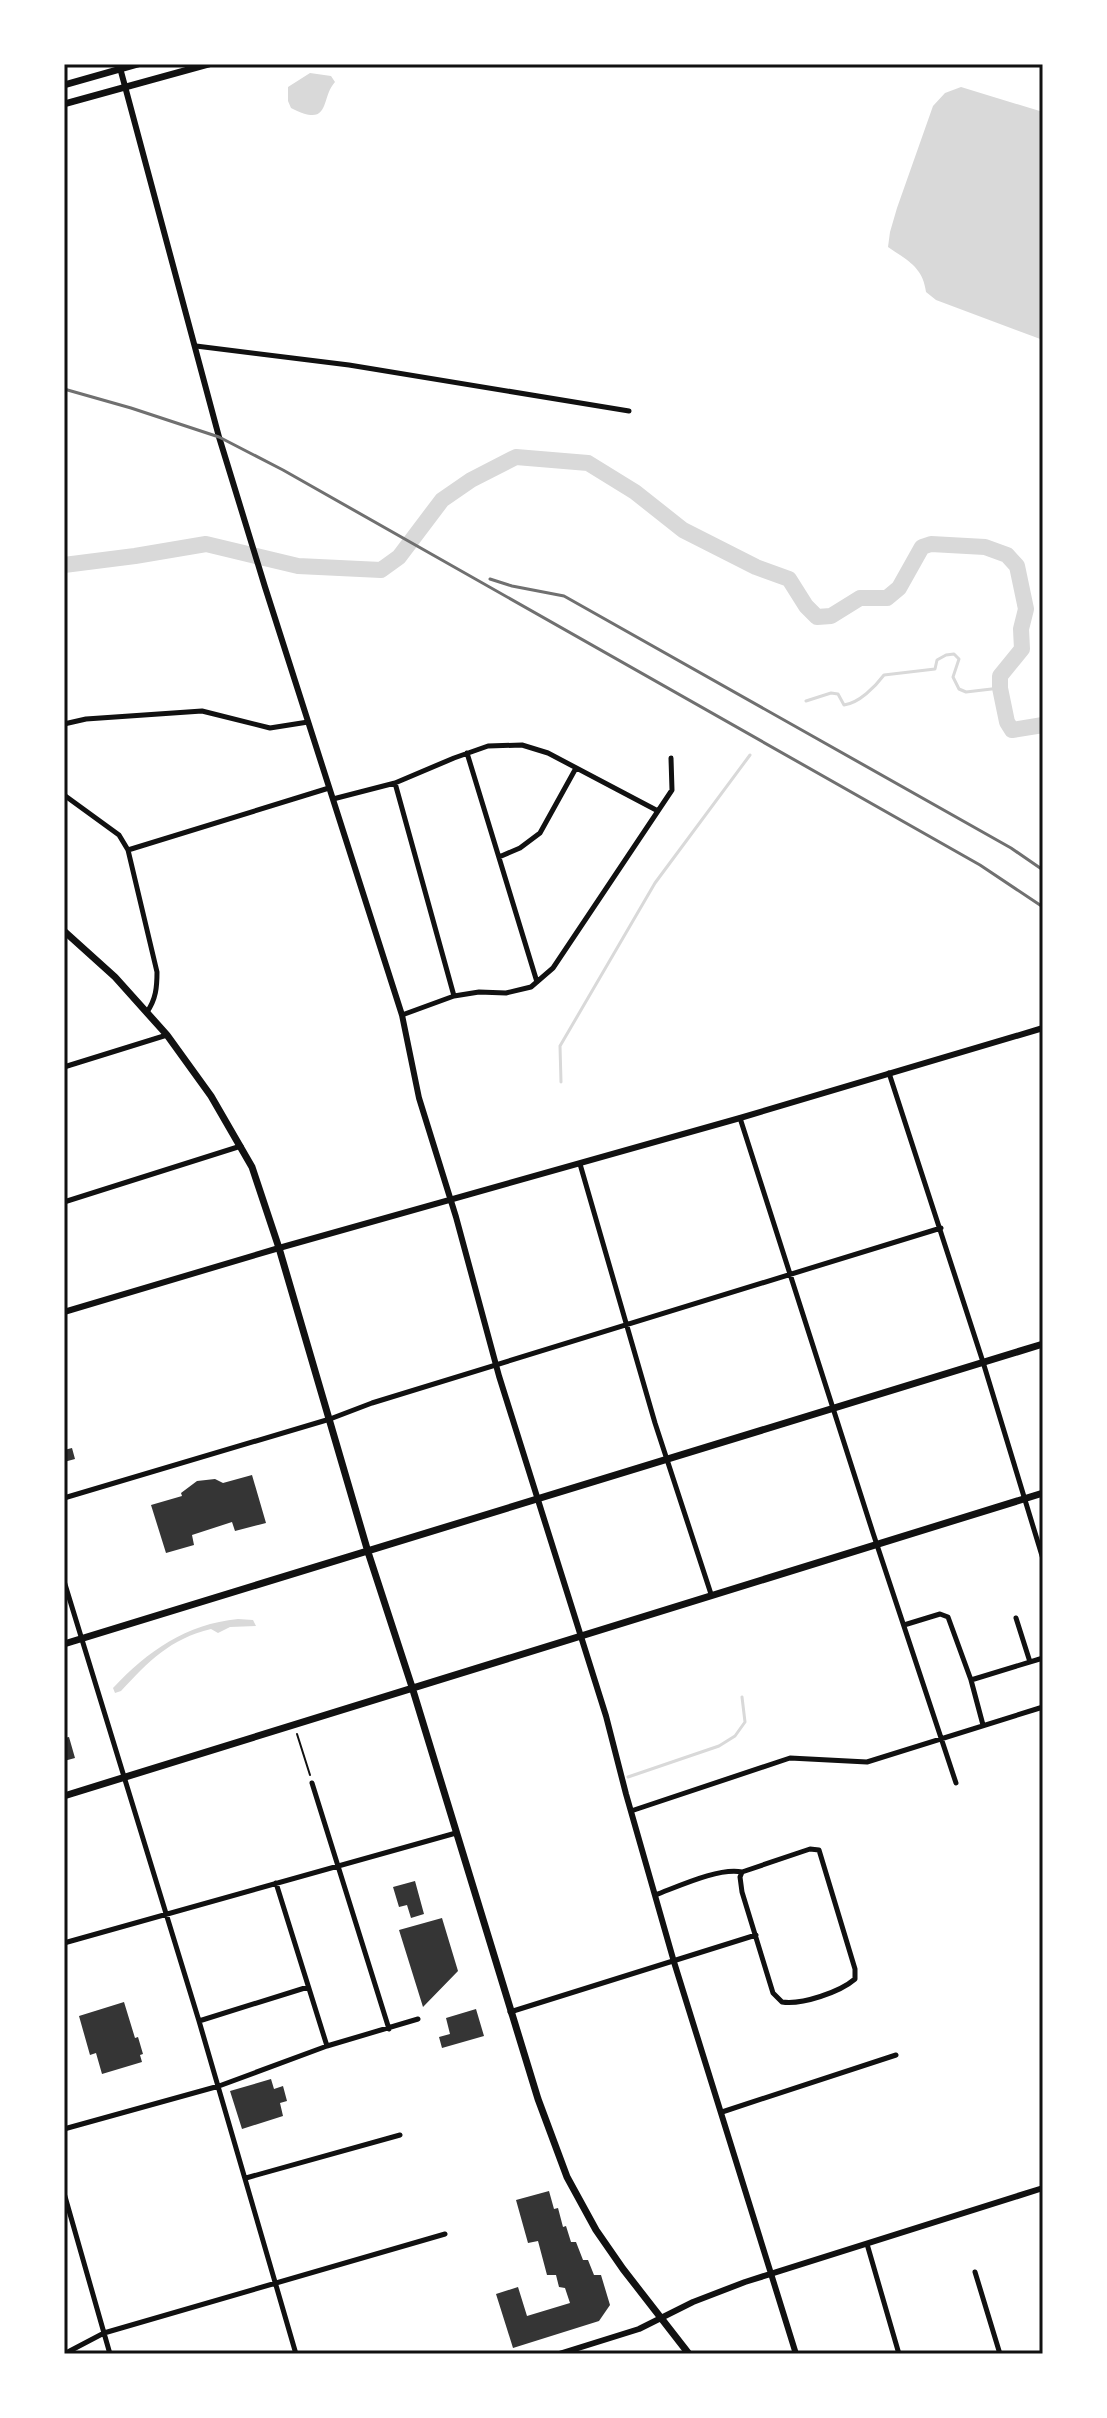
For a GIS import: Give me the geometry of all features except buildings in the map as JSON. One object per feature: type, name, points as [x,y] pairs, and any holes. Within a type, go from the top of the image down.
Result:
[{"type":"main road","points":[[64,85],[120,66],[138,64]]},
{"type":"main road","points":[[64,104],[209,64]]},
{"type":"main road","points":[[64,931],[115,977],[167,1035],[211,1096],[252,1167],[538,2099],[567,2177],[596,2230],[689,2354]]},
{"type":"main road","points":[[64,1644],[1043,1344]]},
{"type":"main road","points":[[64,1796],[1043,1493]]},
{"type":"street","points":[[120,66],[219,437],[402,1015],[419,1098],[497,1365],[606,1716],[674,1962],[796,2354]]},
{"type":"street","points":[[196,346],[349,365],[629,411]]},
{"type":"street","points":[[64,724],[86,719],[202,711],[270,728],[308,722]]},
{"type":"street","points":[[333,799],[395,783],[488,746],[522,745],[548,753],[658,811]]},
{"type":"street","points":[[467,753],[537,982]]},
{"type":"street","points":[[402,1015],[454,996],[479,992],[506,993],[531,987],[553,968],[672,790],[671,758]]},
{"type":"street","points":[[499,857],[520,848],[540,833],[576,768]]},
{"type":"street","points":[[395,783],[454,996]]},
{"type":"street","points":[[128,850],[329,788]]},
{"type":"street","points":[[64,795],[119,835],[128,850],[157,972],[154,1002],[147,1012]]},
{"type":"street","points":[[64,1312],[1043,1028]]},
{"type":"street","points":[[64,1067],[167,1035]]},
{"type":"street","points":[[889,1073],[941,1228],[1043,1559]]},
{"type":"street","points":[[740,1118],[956,1783]]},
{"type":"street","points":[[64,1202],[241,1146]]},
{"type":"street","points":[[580,1164],[625,1326],[711,1594]]},
{"type":"street","points":[[64,1498],[330,1419],[372,1403],[941,1228]]},
{"type":"street","points":[[64,1581],[219,2086],[296,2354]]},
{"type":"street","points":[[904,1625],[940,1614],[948,1617],[971,1680],[983,1725]]},
{"type":"street","points":[[1016,1618],[1030,1662]]},
{"type":"street","points":[[971,1680],[1043,1658]]},
{"type":"street","points":[[631,1811],[790,1758],[867,1762],[1043,1707]]},
{"type":"street","points":[[312,1783],[389,2029]]},
{"type":"street","points":[[64,1943],[456,1833]]},
{"type":"street","points":[[655,1895],[712,1875],[734,1870],[742,1872],[810,1849],[819,1850],[855,1969],[855,1979],[845,1988],[792,2004],[782,2002],[773,1993],[742,1892],[742,1872]]},
{"type":"street","points":[[276,1883],[327,2046]]},
{"type":"street","points":[[510,2012],[756,1935]]},
{"type":"street","points":[[199,2021],[308,1987]]},
{"type":"street","points":[[64,2129],[219,2086],[327,2046],[418,2019]]},
{"type":"street","points":[[722,2112],[896,2055]]},
{"type":"street","points":[[246,2178],[400,2135]]},
{"type":"street","points":[[559,2354],[639,2329],[693,2302],[771,2274],[1043,2188]]},
{"type":"street","points":[[64,2193],[110,2354]]},
{"type":"street","points":[[64,2354],[104,2333],[445,2234]]},
{"type":"street","points":[[867,2244],[899,2354]]},
{"type":"street","points":[[975,2272],[1000,2354]]},
{"type":"path","points":[[297,1734],[312,1783]]},
{"type":"shaded area","points":[[310,73],[331,76],[335,82],[323,109],[313,115],[291,108],[288,101],[288,87]]},
{"type":"shaded area","points":[[961,87],[1043,112],[1043,340],[936,300],[926,292],[918,270],[888,247],[897,208],[933,106],[945,93]]},
{"type":"shaded area","points":[[238,1619],[253,1620],[256,1626],[230,1627],[218,1633],[211,1629],[184,1639],[161,1652],[121,1691],[115,1693],[113,1688],[154,1651],[185,1633]]},
{"type":"waterway","points":[[64,565],[206,544],[298,566],[381,570],[399,557],[442,500],[471,480],[516,457],[588,463],[635,492],[683,530],[756,567],[789,579],[817,617],[831,616],[860,598],[887,598],[899,588],[922,547],[931,544],[985,547],[1007,555],[1017,566],[1026,609],[1021,629],[1022,649],[1000,676],[1007,722],[1012,730],[1043,725]]},
{"type":"waterway","points":[[806,701],[831,693],[838,694],[844,705],[850,704],[866,694],[884,675],[935,669],[937,660],[954,654],[959,659],[953,677],[959,689],[966,692],[1000,688]]},
{"type":"waterway","points":[[561,1082],[560,1046],[655,883],[750,755]]},
{"type":"waterway","points":[[628,1777],[719,1746],[735,1736],[745,1722],[742,1697]]},
{"type":"railway","points":[[64,389],[219,437],[283,470],[980,865],[1043,907]]},
{"type":"railway","points":[[490,579],[564,596],[1011,848],[1043,870]]}]
